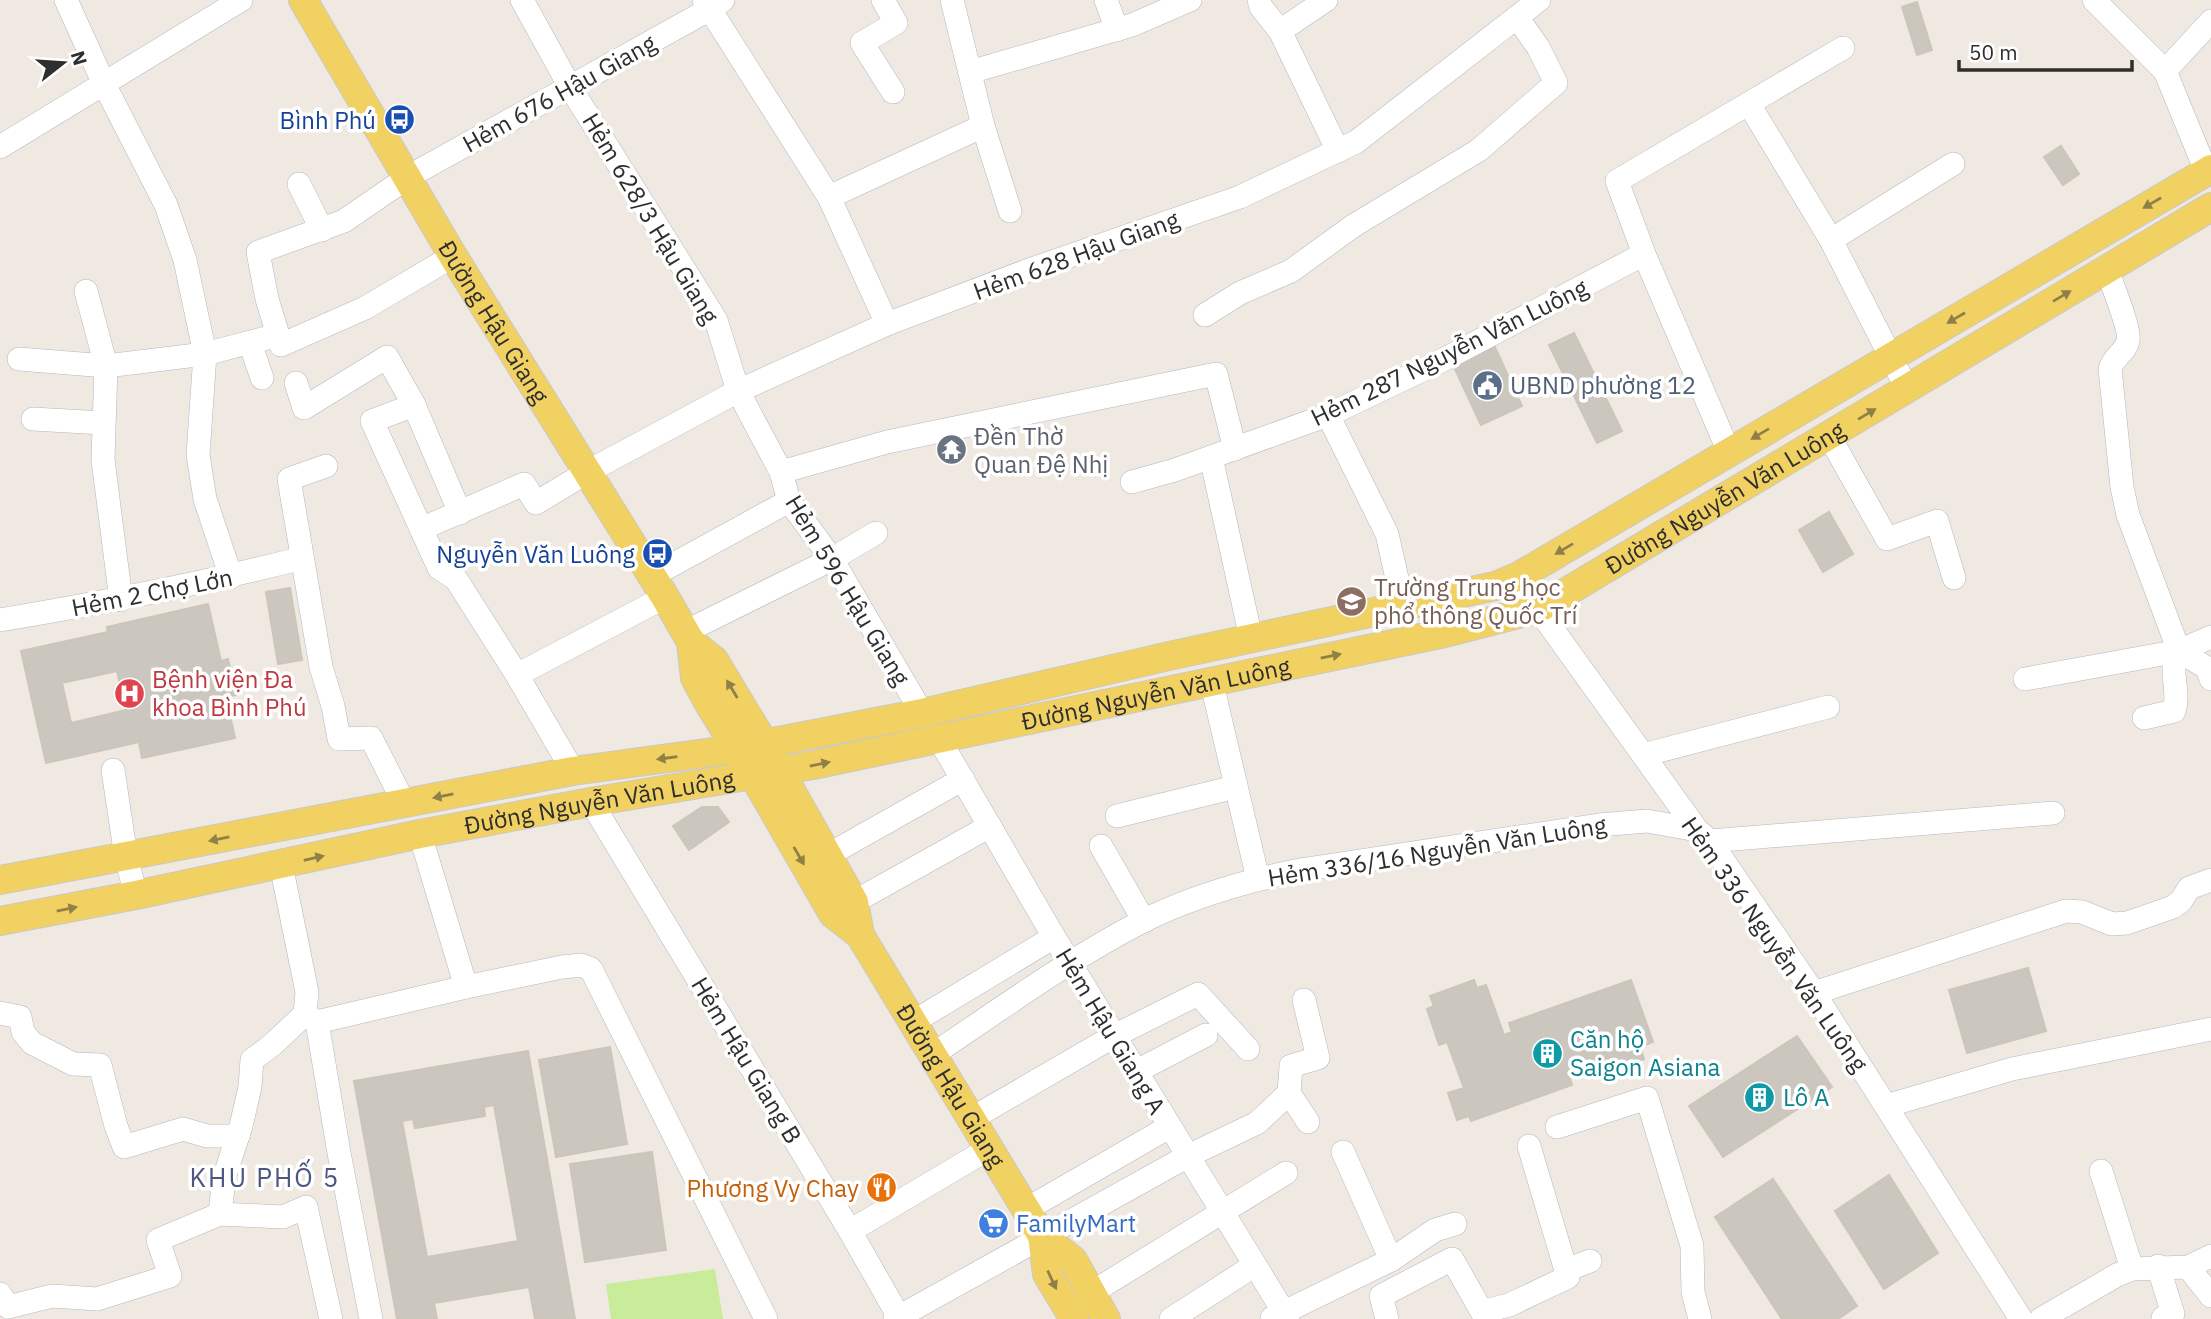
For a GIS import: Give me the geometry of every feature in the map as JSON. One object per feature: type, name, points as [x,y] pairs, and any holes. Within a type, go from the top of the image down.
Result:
[{"type":"main road","name":"Đường Hậu Giang","points":[[303,0],[453,256],[659,586],[687,637],[695,678],[735,749],[767,774],[828,855],[854,902],[860,935],[1042,1236],[1047,1274],[1074,1319]]},
{"type":"main road","name":"Đường Nguyễn Văn Luông","points":[[0,880],[573,771],[735,749],[922,713],[1495,586],[1519,576],[2209,170]]},
{"type":"main road","name":"Đường Nguyễn Văn Luông","points":[[0,921],[281,865],[420,834],[591,802],[767,774],[940,739],[1210,680],[1445,633],[1538,609],[2211,206]]},
{"type":"main road","name":"Đường Hậu Giang","points":[[687,637],[714,660],[764,743],[767,774],[833,914],[860,935]]},
{"type":"main road","name":"Đường Hậu Giang","points":[[1042,1236],[1073,1260],[1106,1319]]},
{"type":"street","points":[[66,0],[104,84],[166,205],[185,260],[205,354],[198,455],[205,499],[231,577]]},
{"type":"street","points":[[0,147],[241,0]]},
{"type":"street","name":"Hẻm 628/3 Hậu Giang","points":[[522,0],[570,87],[716,320],[738,391]]},
{"type":"street","points":[[883,0],[896,23],[862,43],[893,92]]},
{"type":"street","points":[[952,0],[983,126],[1010,211]]},
{"type":"street","points":[[1106,0],[1116,30]]},
{"type":"street","points":[[970,72],[1116,30],[1190,0]]},
{"type":"street","points":[[1259,0],[1261,7],[1280,31],[1338,151]]},
{"type":"street","points":[[1280,31],[1326,0]]},
{"type":"street","name":"Hẻm 628 Hậu Giang","points":[[460,513],[524,484],[536,503],[589,471],[738,391],[887,324],[1029,270],[1240,197],[1338,151],[1356,142],[1539,0]]},
{"type":"street","points":[[2094,0],[2165,71],[2209,170]]},
{"type":"street","points":[[713,3],[829,197],[887,324]]},
{"type":"street","name":"Hẻm 676 Hậu Giang","points":[[278,335],[267,299],[258,252],[344,221],[408,177],[570,87],[713,3]]},
{"type":"street","points":[[1205,315],[1240,293],[1291,271],[1353,226],[1479,150],[1556,83],[1538,47],[1517,17]]},
{"type":"street","points":[[2165,71],[2211,21]]},
{"type":"street","points":[[1729,452],[1644,254],[1616,181],[1843,48]]},
{"type":"street","points":[[1749,104],[1831,240],[1907,389]]},
{"type":"street","points":[[829,197],[983,126]]},
{"type":"street","points":[[1831,240],[1954,164]]},
{"type":"street","points":[[299,184],[322,230]]},
{"type":"street","name":"Hẻm 287 Nguyễn Văn Luông","points":[[1132,482],[1175,470],[1328,415],[1437,363],[1644,254]]},
{"type":"street","points":[[19,359],[106,366],[205,354],[278,335],[281,345],[353,313],[453,256]]},
{"type":"street","points":[[2107,269],[2129,334],[2126,346],[2115,358],[2110,369],[2122,487],[2128,515],[2179,651],[2207,668],[2211,679]]},
{"type":"street","points":[[86,291],[106,366],[103,460],[121,600]]},
{"type":"street","points":[[250,343],[262,378]]},
{"type":"street","points":[[296,383],[304,408],[387,357],[414,405],[460,513],[421,529]]},
{"type":"street","points":[[781,472],[887,442],[1216,374],[1236,449]]},
{"type":"street","name":"Hẻm 596 Hậu Giang","points":[[738,391],[781,472],[789,502],[832,559],[922,713]]},
{"type":"street","points":[[414,405],[372,421],[439,568],[456,579],[517,675],[573,771]]},
{"type":"street","points":[[1328,415],[1387,534],[1403,605]]},
{"type":"street","points":[[33,419],[103,423]]},
{"type":"street","points":[[1829,436],[1887,539],[1937,520],[1954,578]]},
{"type":"street","points":[[1211,457],[1251,638]]},
{"type":"street","points":[[326,466],[289,479],[321,667],[333,706],[339,739],[371,738],[404,803]]},
{"type":"street","points":[[517,675],[789,502]]},
{"type":"street","points":[[687,637],[876,533]]},
{"type":"street","name":"Hẻm 2 Chợ Lớn","points":[[0,620],[121,600],[231,577],[302,558]]},
{"type":"street","name":"Hẻm 336 Nguyễn Văn Luông","points":[[1519,576],[1538,609],[1814,993],[2021,1319]]},
{"type":"street","points":[[2025,679],[2179,651],[2211,637]]},
{"type":"street","points":[[2144,718],[2174,711],[2177,703],[2173,661],[2179,651]]},
{"type":"street","points":[[1210,680],[1258,879]]},
{"type":"street","points":[[1643,755],[1828,707]]},
{"type":"street","name":"Hẻm Hậu Giang A","points":[[940,739],[1054,937],[1255,1265],[1280,1316]]},
{"type":"street","points":[[113,770],[126,857],[136,895]]},
{"type":"street","points":[[828,855],[963,779]]},
{"type":"street","points":[[1117,817],[1236,787]]},
{"type":"street","name":"Hẻm Hậu Giang B","points":[[591,802],[850,1231],[898,1318]]},
{"type":"street","name":"Hẻm 336/16 Nguyễn Văn Luông","points":[[932,1055],[1070,962],[1144,921],[1191,900],[1258,879],[1300,870],[1599,825],[1647,821],[1703,835],[2053,813]]},
{"type":"street","points":[[854,902],[990,826]]},
{"type":"street","points":[[420,834],[466,987]]},
{"type":"street","points":[[1101,846],[1144,921]]},
{"type":"street","points":[[281,865],[371,1319]]},
{"type":"street","points":[[1814,993],[2066,911],[2092,915],[2112,924],[2127,923],[2173,907],[2181,901],[2189,888],[2211,880]]},
{"type":"street","points":[[913,1023],[1054,937]]},
{"type":"street","points":[[220,1214],[224,1178],[250,1087],[252,1060],[311,1018],[582,965],[591,969],[766,1319]]},
{"type":"street","points":[[971,1119],[1114,1036],[1198,994],[1248,1049]]},
{"type":"street","points":[[1304,1000],[1318,1058],[1291,1066],[1289,1093],[1308,1122]]},
{"type":"street","points":[[0,1013],[20,1017],[23,1032],[32,1044],[73,1064],[100,1065],[124,1147],[183,1129],[207,1136],[238,1136]]},
{"type":"street","points":[[1886,1106],[2012,1069],[2211,1029]]},
{"type":"street","points":[[1137,1071],[1206,1035]]},
{"type":"street","points":[[898,1318],[1188,1156],[1256,1123],[1289,1093]]},
{"type":"street","points":[[1557,1128],[1647,1098],[1692,1246],[1693,1292],[1700,1319]]},
{"type":"street","points":[[1027,1209],[1170,1127]]},
{"type":"street","points":[[1387,1319],[1381,1296],[1452,1259],[1482,1312],[1511,1312],[1568,1277],[1529,1146]]},
{"type":"street","points":[[850,1231],[990,1148]]},
{"type":"street","points":[[1343,1152],[1391,1260]]},
{"type":"street","points":[[2101,1171],[2132,1269]]},
{"type":"street","points":[[1091,1293],[1286,1173]]},
{"type":"street","points":[[0,1294],[8,1307],[52,1296],[97,1299],[170,1276],[158,1240],[220,1214],[283,1217],[306,1207],[331,1319]]},
{"type":"street","points":[[1280,1316],[1391,1260],[1435,1230],[1455,1224]]},
{"type":"street","points":[[2041,1319],[2132,1269],[2188,1267],[2211,1256]]},
{"type":"street","points":[[1566,1270],[1590,1261]]},
{"type":"street","points":[[1171,1319],[1255,1265]]},
{"type":"street","points":[[2158,1266],[2175,1314]]},
{"type":"street","points":[[2188,1267],[2211,1296]]},
{"type":"green space","points":[[715,1269],[723,1319],[611,1319],[606,1284]]},
{"type":"building","points":[[1917,2],[1932,50],[1917,55],[1902,7]]},
{"type":"building","points":[[2061,146],[2079,174],[2063,185],[2044,157]]},
{"type":"building","points":[[1574,333],[1622,431],[1597,443],[1549,345]]},
{"type":"building","name":"UBND phường 12","points":[[1494,345],[1522,406],[1481,425],[1453,365]]},
{"type":"building","points":[[1829,512],[1853,554],[1823,572],[1799,530]]},
{"type":"building","points":[[290,588],[302,660],[278,664],[266,592]]},
{"type":"building","points":[[208,604],[221,661],[228,659],[236,695],[226,697],[235,738],[142,758],[139,742],[46,763],[21,651],[108,632],[107,627]],"holes":[[[117,671],[126,710],[71,723],[62,683]]]},
{"type":"building","points":[[702,807],[718,807],[729,822],[689,850],[673,826]]},
{"type":"building","points":[[2028,968],[2046,1031],[1967,1053],[1949,990]]},
{"type":"building","name":"Căn hộ Saigon Asiana","points":[[1474,980],[1477,988],[1486,985],[1504,1035],[1512,1032],[1509,1023],[1631,980],[1653,1042],[1640,1047],[1644,1059],[1611,1070],[1607,1059],[1568,1073],[1572,1085],[1471,1121],[1469,1116],[1457,1120],[1448,1093],[1464,1088],[1447,1042],[1439,1045],[1427,1009],[1434,1006],[1430,996]]},
{"type":"building","name":"Lô A","points":[[1797,1036],[1832,1087],[1723,1157],[1689,1106]]},
{"type":"building","points":[[610,1047],[627,1144],[556,1157],[539,1060]]},
{"type":"building","points":[[528,1051],[575,1319],[535,1319],[529,1287],[434,1303],[437,1319],[397,1319],[354,1081]],"holes":[[[494,1105],[518,1241],[427,1257],[402,1121],[413,1119],[415,1128],[485,1116],[484,1107]]]},
{"type":"building","points":[[652,1152],[666,1250],[585,1262],[570,1164]]},
{"type":"building","points":[[1889,1175],[1938,1253],[1884,1289],[1835,1211]]},
{"type":"building","points":[[1773,1179],[1857,1306],[1838,1319],[1782,1319],[1715,1217]]},
{"type":"place","name":"Bình Phú","points":[[399,120]]},
{"type":"place","name":"UBND phường 12","points":[[1487,385]]},
{"type":"place","name":"Đền Thờ Quan Đệ Nhị","points":[[951,450]]},
{"type":"place","name":"Nguyễn Văn Luông","points":[[658,554]]},
{"type":"place","name":"Trường Trung học phổ thông Quốc Trí","points":[[1351,601]]},
{"type":"place","name":"Bệnh viện Đa khoa Bình Phú","points":[[129,693]]},
{"type":"place","name":"Căn hộ Saigon Asiana","points":[[1547,1053]]},
{"type":"place","name":"Lô A","points":[[1760,1097]]},
{"type":"place","name":"Phương Vy Chay","points":[[882,1188]]},
{"type":"place","name":"FamilyMart","points":[[993,1223]]},
{"type":"district","name":"KHU PHỐ 5","points":[[265,1177]]}]
